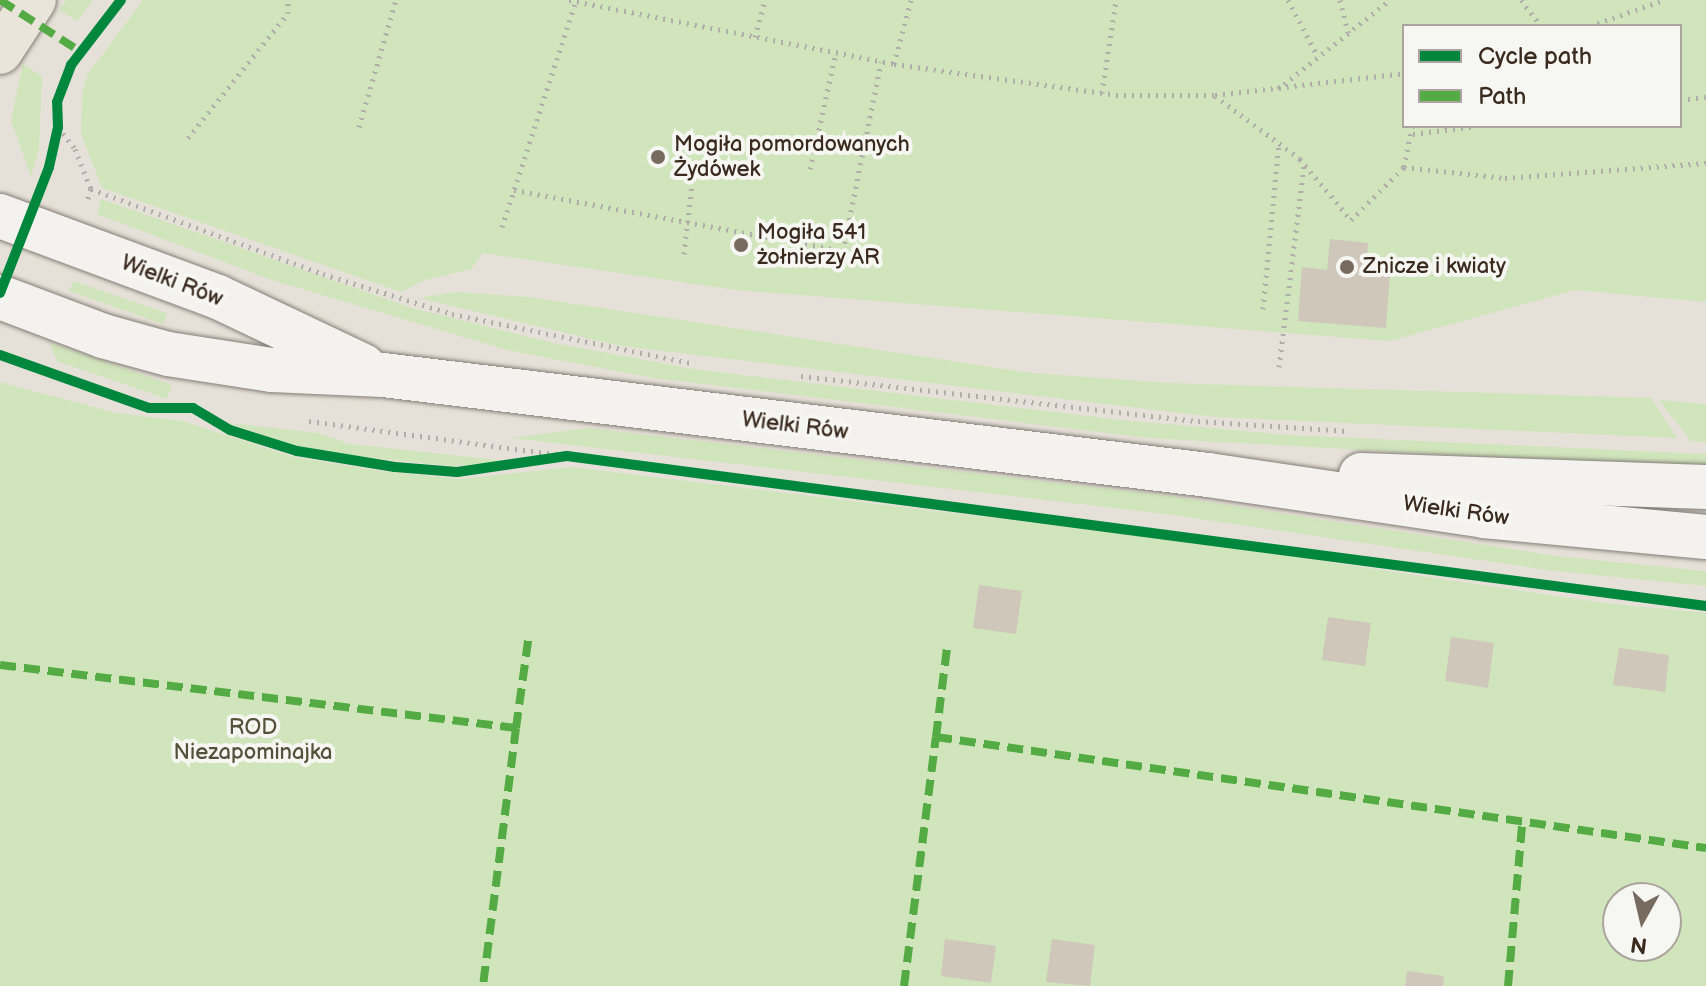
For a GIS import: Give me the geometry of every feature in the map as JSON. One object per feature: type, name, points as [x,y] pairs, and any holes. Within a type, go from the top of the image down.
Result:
[{"type":"main road","points":[[0,52],[34,0]]},
{"type":"street","name":"Wielki Rów","points":[[0,216],[218,297],[383,375]]},
{"type":"street","name":"Wielki Rów","points":[[0,297],[103,336],[168,354],[272,370],[383,375],[1208,475],[1484,516],[1706,537]]},
{"type":"street","name":"Wielki Rów","points":[[1208,475],[1483,476],[1706,487]]},
{"type":"path","points":[[188,138],[288,13],[288,0]]},
{"type":"path","points":[[359,127],[396,0]]},
{"type":"path","points":[[755,37],[765,0]]},
{"type":"path","points":[[894,64],[911,0]]},
{"type":"path","points":[[1102,93],[1116,0]]},
{"type":"path","points":[[1288,0],[1318,57]]},
{"type":"path","points":[[1340,0],[1348,33]]},
{"type":"path","points":[[1277,90],[1390,0]]},
{"type":"path","points":[[1521,0],[1539,24]]},
{"type":"path","points":[[1596,24],[1664,0]]},
{"type":"path","points":[[502,227],[574,1],[881,62],[1102,93],[1215,95],[1402,73]]},
{"type":"path","points":[[810,169],[836,53]]},
{"type":"path","points":[[514,190],[843,251],[881,62]]},
{"type":"path","points":[[1215,95],[1304,164],[1351,220],[1404,167],[1412,128]]},
{"type":"path","points":[[1682,100],[1706,97]]},
{"type":"path","points":[[55,141],[58,127]]},
{"type":"path","points":[[1413,134],[1460,128]]},
{"type":"path","points":[[1263,309],[1279,144]]},
{"type":"path","points":[[1404,167],[1505,178],[1706,163]]},
{"type":"path","points":[[1279,367],[1304,164]]},
{"type":"path","points":[[684,254],[693,175]]},
{"type":"path","points":[[91,189],[323,274],[452,314],[711,365]]},
{"type":"path","points":[[791,375],[1198,421],[1352,431]]},
{"type":"path","points":[[304,420],[567,456]]},
{"type":"path","points":[[520,465],[567,456]]},
{"type":"green space","points":[[66,0],[93,0],[77,21],[59,10]]},
{"type":"green space","points":[[143,0],[1706,0],[1706,302],[1575,290],[1390,341],[736,290],[483,253],[471,269],[425,280],[401,292],[102,188],[81,134],[82,93],[88,74]]},
{"type":"green space","points":[[23,64],[42,76],[39,149],[31,177],[11,120]]},
{"type":"green space","points":[[101,199],[412,308],[554,343],[693,369],[1121,420],[1288,435],[1706,454],[1706,469],[1149,438],[654,378],[511,351],[272,280],[97,214]]},
{"type":"green space","points":[[73,281],[167,313],[163,324],[69,291]]},
{"type":"green space","points":[[456,292],[529,297],[1031,373],[1169,383],[1651,398],[1677,438],[1215,417],[621,346],[419,298]]},
{"type":"green space","points":[[49,342],[172,385],[167,399],[57,361]]},
{"type":"green space","name":"ROD Niezapominajka","points":[[0,382],[116,413],[183,421],[293,457],[380,471],[459,479],[571,467],[1199,543],[1604,603],[1706,613],[1706,986],[0,986]]},
{"type":"green space","points":[[1659,400],[1706,404],[1706,442],[1691,441]]},
{"type":"green space","points":[[229,423],[318,433],[350,444],[507,461],[453,466],[344,455],[289,444]]},
{"type":"green space","points":[[588,428],[1171,496],[1556,556],[1706,571],[1706,586],[1555,571],[1166,514],[511,438]]},
{"type":"building","points":[[1330,239],[1368,243],[1366,272],[1390,275],[1386,328],[1298,321],[1302,267],[1327,270]]},
{"type":"building","points":[[979,585],[1022,591],[1016,634],[973,628]]},
{"type":"building","points":[[1328,617],[1371,623],[1365,666],[1322,660]]},
{"type":"building","points":[[1451,637],[1494,643],[1488,688],[1445,681]]},
{"type":"building","points":[[1619,648],[1669,655],[1665,692],[1613,685]]},
{"type":"building","points":[[945,939],[996,946],[991,983],[941,976]]},
{"type":"building","points":[[1052,939],[1095,945],[1090,986],[1046,982]]},
{"type":"building","points":[[1407,971],[1444,976],[1443,986],[1405,986]]},
{"type":"marked path","points":[[0,0],[81,52]]},
{"type":"marked path","points":[[516,728],[529,634]]},
{"type":"marked path","points":[[936,737],[947,647]]},
{"type":"marked path","points":[[0,665],[516,728],[483,986]]},
{"type":"marked path","points":[[904,986],[936,737],[1706,848]]},
{"type":"marked path","points":[[1508,986],[1522,825]]},
{"type":"cycle path","points":[[0,293],[49,167],[58,127],[57,102],[71,65],[121,0]]},
{"type":"cycle path","points":[[0,355],[149,408],[193,408],[230,430],[297,451],[395,467],[457,472],[567,456],[1706,606]]},
{"type":"place","name":"Mogiła pomordowanych Żydówek","points":[[658,157]]},
{"type":"place","name":"Mogiła 541 żołnierzy AR","points":[[741,245]]},
{"type":"place","name":"Znicze i kwiaty","points":[[1347,267]]}]
